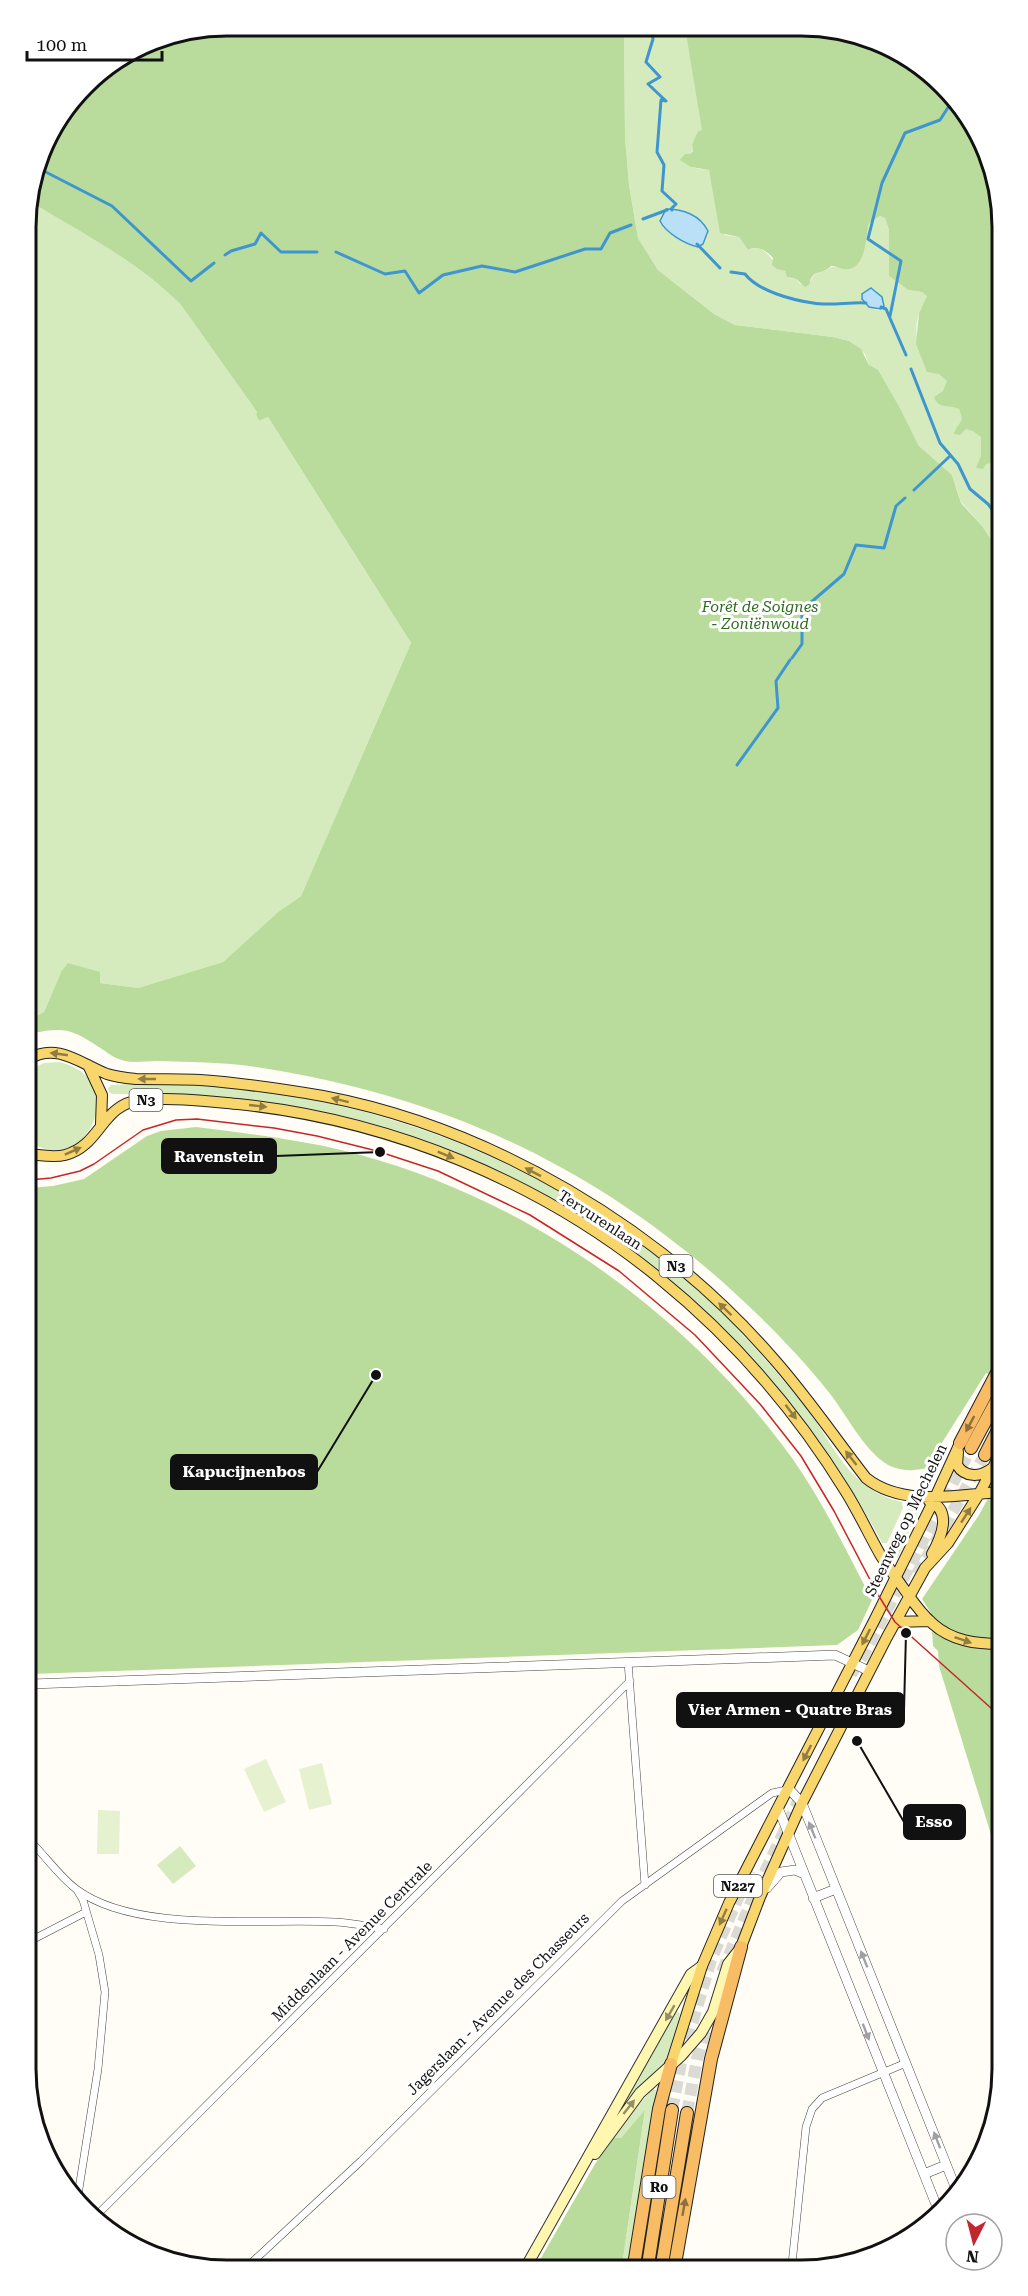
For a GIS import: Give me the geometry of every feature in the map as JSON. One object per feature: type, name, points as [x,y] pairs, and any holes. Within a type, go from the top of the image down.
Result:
[{"type":"highway","points":[[965,1446],[992,1385]]},
{"type":"highway","points":[[965,1446],[992,1406]]},
{"type":"highway","points":[[985,1455],[992,1441]]},
{"type":"highway","points":[[676,2260],[711,2059],[741,1947]]},
{"type":"highway","points":[[635,2260],[663,2090],[671,2064]]},
{"type":"highway","name":"R0","points":[[649,2260],[672,2110]]},
{"type":"highway","name":"R0","points":[[663,2260],[687,2113]]},
{"type":"main road","name":"Tervurenlaan","points":[[36,1056],[64,1054],[124,1078],[201,1080],[275,1088],[335,1099],[394,1114],[451,1134],[541,1175],[614,1218],[671,1261],[724,1307],[771,1356],[866,1478],[880,1488],[907,1496],[935,1499]]},
{"type":"main road","points":[[88,1065],[102,1095],[101,1125]]},
{"type":"main road","name":"Tervurenlaan","points":[[36,1154],[51,1157],[66,1155],[87,1143],[112,1111],[123,1104],[139,1100],[200,1100],[294,1112],[370,1129],[445,1154],[493,1175],[555,1208],[602,1237],[659,1277],[705,1319],[753,1367],[789,1408],[848,1494],[895,1578],[930,1621],[940,1630],[962,1640],[975,1644],[992,1644]]},
{"type":"main road","points":[[965,1446],[957,1459],[960,1469],[967,1474],[976,1475],[992,1464]]},
{"type":"main road","name":"Steenweg op Mechelen","points":[[853,1663],[935,1499],[965,1446]]},
{"type":"main road","points":[[925,1568],[948,1542],[992,1470]]},
{"type":"main road","points":[[935,1499],[992,1493]]},
{"type":"main road","name":"N227","points":[[584,2165],[595,2155],[640,2093],[695,2041],[708,2024],[716,2006],[728,1964],[741,1947],[760,1896],[801,1803],[941,1537],[944,1527],[943,1518],[935,1499]]},
{"type":"main road","points":[[895,1622],[930,1621]]},
{"type":"main road","name":"N227","points":[[530,2260],[691,1974],[702,1966],[729,1903],[853,1663]]},
{"type":"main road","points":[[671,2064],[702,1966]]},
{"type":"main road","points":[[650,2084],[660,2081],[663,2090]]},
{"type":"street","points":[[36,1684],[835,1654],[869,1671]]},
{"type":"street","points":[[628,1662],[645,1885]]},
{"type":"street","name":"Middenlaan - Avenue Centrale","points":[[101,2211],[630,1681]]},
{"type":"street","points":[[789,1789],[801,1803],[953,2183]]},
{"type":"street","name":"Jagerslaan - Avenue des Chasseurs","points":[[254,2260],[361,2161],[622,1901],[772,1793],[789,1789]]},
{"type":"street","points":[[779,1810],[936,2204]]},
{"type":"street","points":[[36,1847],[77,1890],[87,1912],[99,1955],[105,1992],[98,2069],[79,2189]]},
{"type":"street","points":[[760,1896],[781,1872],[795,1870],[804,1874]]},
{"type":"street","points":[[813,1898],[836,1889]]},
{"type":"street","points":[[77,1890],[142,1915],[189,1920],[336,1922],[384,1929]]},
{"type":"street","points":[[36,1938],[87,1912]]},
{"type":"street","points":[[792,2260],[808,2117],[817,2103],[828,2094],[906,2063]]},
{"type":"street","points":[[924,2174],[946,2165]]},
{"type":"green space","name":"Forêt de Soignes - Zoniënwoud","points":[[227,36],[624,36],[625,137],[629,185],[638,238],[658,270],[714,314],[735,325],[833,337],[849,341],[861,349],[869,365],[878,370],[919,446],[952,475],[961,503],[992,541],[992,1376],[986,1373],[926,1468],[903,1470],[886,1464],[873,1453],[816,1376],[791,1349],[725,1284],[672,1241],[619,1202],[564,1169],[507,1140],[387,1095],[323,1079],[231,1064],[125,1061],[75,1033],[60,1030],[36,1033],[36,1016],[44,1012],[61,972],[68,963],[100,972],[100,983],[138,988],[223,962],[278,912],[301,896],[411,643],[268,417],[259,421],[257,412],[181,305],[128,261],[37,206],[51,154],[68,121],[101,83],[132,62],[166,46],[202,38]]},
{"type":"green space","points":[[624,36],[686,36],[703,130],[698,131],[690,154],[694,168],[709,170],[725,235],[739,237],[748,250],[757,248],[764,251],[785,271],[789,278],[796,279],[800,284],[811,281],[819,272],[837,267],[866,240],[869,223],[880,216],[885,218],[889,230],[889,276],[908,290],[927,295],[919,313],[916,331],[923,361],[992,359],[992,541],[961,502],[952,475],[919,446],[901,410],[869,365],[865,354],[849,341],[735,325],[714,314],[658,270],[638,238],[629,185],[625,137]],"holes":[[[677,209],[697,218],[704,224],[708,235],[690,244],[670,233]],[[868,289],[882,297],[883,308],[878,310],[865,304],[861,297]]]},
{"type":"green space","points":[[686,36],[813,36],[838,40],[862,46],[885,56],[907,68],[936,92],[966,132],[977,154],[990,202],[992,227],[992,463],[986,464],[983,469],[976,468],[981,456],[981,437],[966,429],[960,435],[954,434],[962,418],[959,409],[938,404],[934,397],[943,391],[947,381],[939,374],[927,372],[916,344],[919,313],[927,296],[922,292],[908,290],[889,276],[889,230],[885,218],[880,216],[869,223],[862,257],[855,267],[846,269],[831,266],[813,275],[809,285],[805,287],[796,279],[787,277],[785,271],[772,265],[773,258],[764,251],[758,248],[748,250],[739,237],[720,233],[709,170],[691,167],[680,160],[685,154],[693,151],[692,144],[698,131],[702,130]]},
{"type":"green space","points":[[37,206],[128,261],[181,305],[257,412],[259,421],[268,417],[411,643],[301,896],[278,912],[223,962],[138,988],[100,983],[61,972],[44,1012],[36,1016]]},
{"type":"green space","points":[[59,1062],[81,1071],[93,1086],[97,1104],[94,1122],[84,1137],[69,1147],[51,1150],[36,1145],[36,1067],[44,1063]]},
{"type":"green space","points":[[111,1085],[240,1089],[307,1099],[373,1114],[438,1135],[501,1162],[562,1193],[620,1229],[674,1270],[724,1315],[799,1399],[851,1472],[873,1490],[902,1502],[903,1508],[887,1543],[882,1543],[835,1464],[779,1390],[717,1323],[647,1262],[571,1210],[490,1167],[404,1133],[314,1110],[264,1102],[188,1096],[112,1094],[109,1092],[108,1088]]},
{"type":"green space","points":[[196,1127],[277,1138],[357,1154],[421,1175],[484,1201],[543,1233],[600,1269],[654,1310],[704,1356],[750,1405],[792,1458],[824,1510],[872,1600],[858,1630],[837,1645],[36,1674],[36,1187],[84,1179],[147,1136],[161,1131]]},
{"type":"green space","points":[[992,1491],[992,1838],[939,1666],[938,1651],[933,1646],[931,1613],[922,1599],[979,1515]]},
{"type":"green space","points":[[911,1504],[918,1505],[918,1511],[898,1557],[891,1557],[889,1552]]},
{"type":"green space","points":[[266,1759],[286,1802],[264,1812],[244,1769]]},
{"type":"green space","points":[[322,1763],[332,1804],[309,1810],[299,1769]]},
{"type":"green space","points":[[98,1810],[120,1811],[119,1854],[97,1854]]},
{"type":"green space","points":[[180,1846],[196,1866],[173,1884],[157,1865]]},
{"type":"green space","points":[[677,2011],[680,2014],[665,2063],[629,2098],[627,2097]]},
{"type":"green space","points":[[653,2089],[656,2090],[630,2260],[623,2260],[645,2111],[621,2138],[614,2138]]},
{"type":"green space","points":[[645,2110],[623,2260],[540,2260],[595,2164],[614,2138],[621,2138]]},
{"type":"water","points":[[666,209],[685,212],[696,217],[705,225],[708,231],[703,244],[698,247],[693,246],[667,230],[660,221]]},
{"type":"water","points":[[871,288],[882,297],[884,306],[881,309],[869,307],[862,299],[862,294]]},
{"type":"waterway","points":[[653,36],[646,62],[660,77],[648,84],[666,101],[661,100],[657,152],[664,165],[662,191],[676,204],[672,210]]},
{"type":"waterway","points":[[890,316],[901,261],[868,239],[882,183],[905,133],[940,120],[948,107]]},
{"type":"waterway","points":[[45,172],[112,206],[191,281],[214,263]]},
{"type":"waterway","points":[[643,219],[667,210]]},
{"type":"waterway","points":[[336,252],[385,274],[405,271],[419,293],[443,275],[482,266],[515,272],[585,249],[601,249],[610,233],[631,225]]},
{"type":"waterway","points":[[225,255],[255,244],[261,233],[281,252],[317,252]]},
{"type":"waterway","points":[[697,244],[720,268]]},
{"type":"waterway","points":[[731,272],[745,274],[767,290],[795,300],[819,304],[866,303]]},
{"type":"waterway","points":[[881,307],[886,309],[906,355]]},
{"type":"waterway","points":[[911,369],[940,443],[958,464],[970,489],[992,509]]},
{"type":"waterway","points":[[914,490],[950,456]]},
{"type":"waterway","points":[[792,658],[802,644],[802,610],[844,574],[856,545],[884,548],[896,506],[905,498]]},
{"type":"waterway","points":[[737,765],[778,708],[776,681],[790,660]]},
{"type":"tunnel","points":[[851,1674],[863,1656],[971,1448]]},
{"type":"tunnel","points":[[917,1574],[985,1455]]},
{"type":"tunnel","points":[[722,1972],[755,1893],[798,1802]]},
{"type":"tunnel","points":[[672,2110],[682,2058],[711,1960],[750,1870]]},
{"type":"tunnel","points":[[687,2113],[697,2059],[707,2024]]},
{"type":"tram line","points":[[36,1179],[80,1171],[143,1130],[176,1120],[197,1119],[274,1128],[377,1151],[438,1171],[530,1215],[619,1271],[695,1335],[760,1404],[801,1456],[895,1622],[992,1709]]},
{"type":"place","name":"Ravenstein","points":[[380,1152]]},
{"type":"place","name":"Kapucijnenbos","points":[[376,1375]]},
{"type":"place","name":"Vier Armen - Quatre Bras","points":[[906,1633]]},
{"type":"place","name":"Esso","points":[[857,1741]]}]
